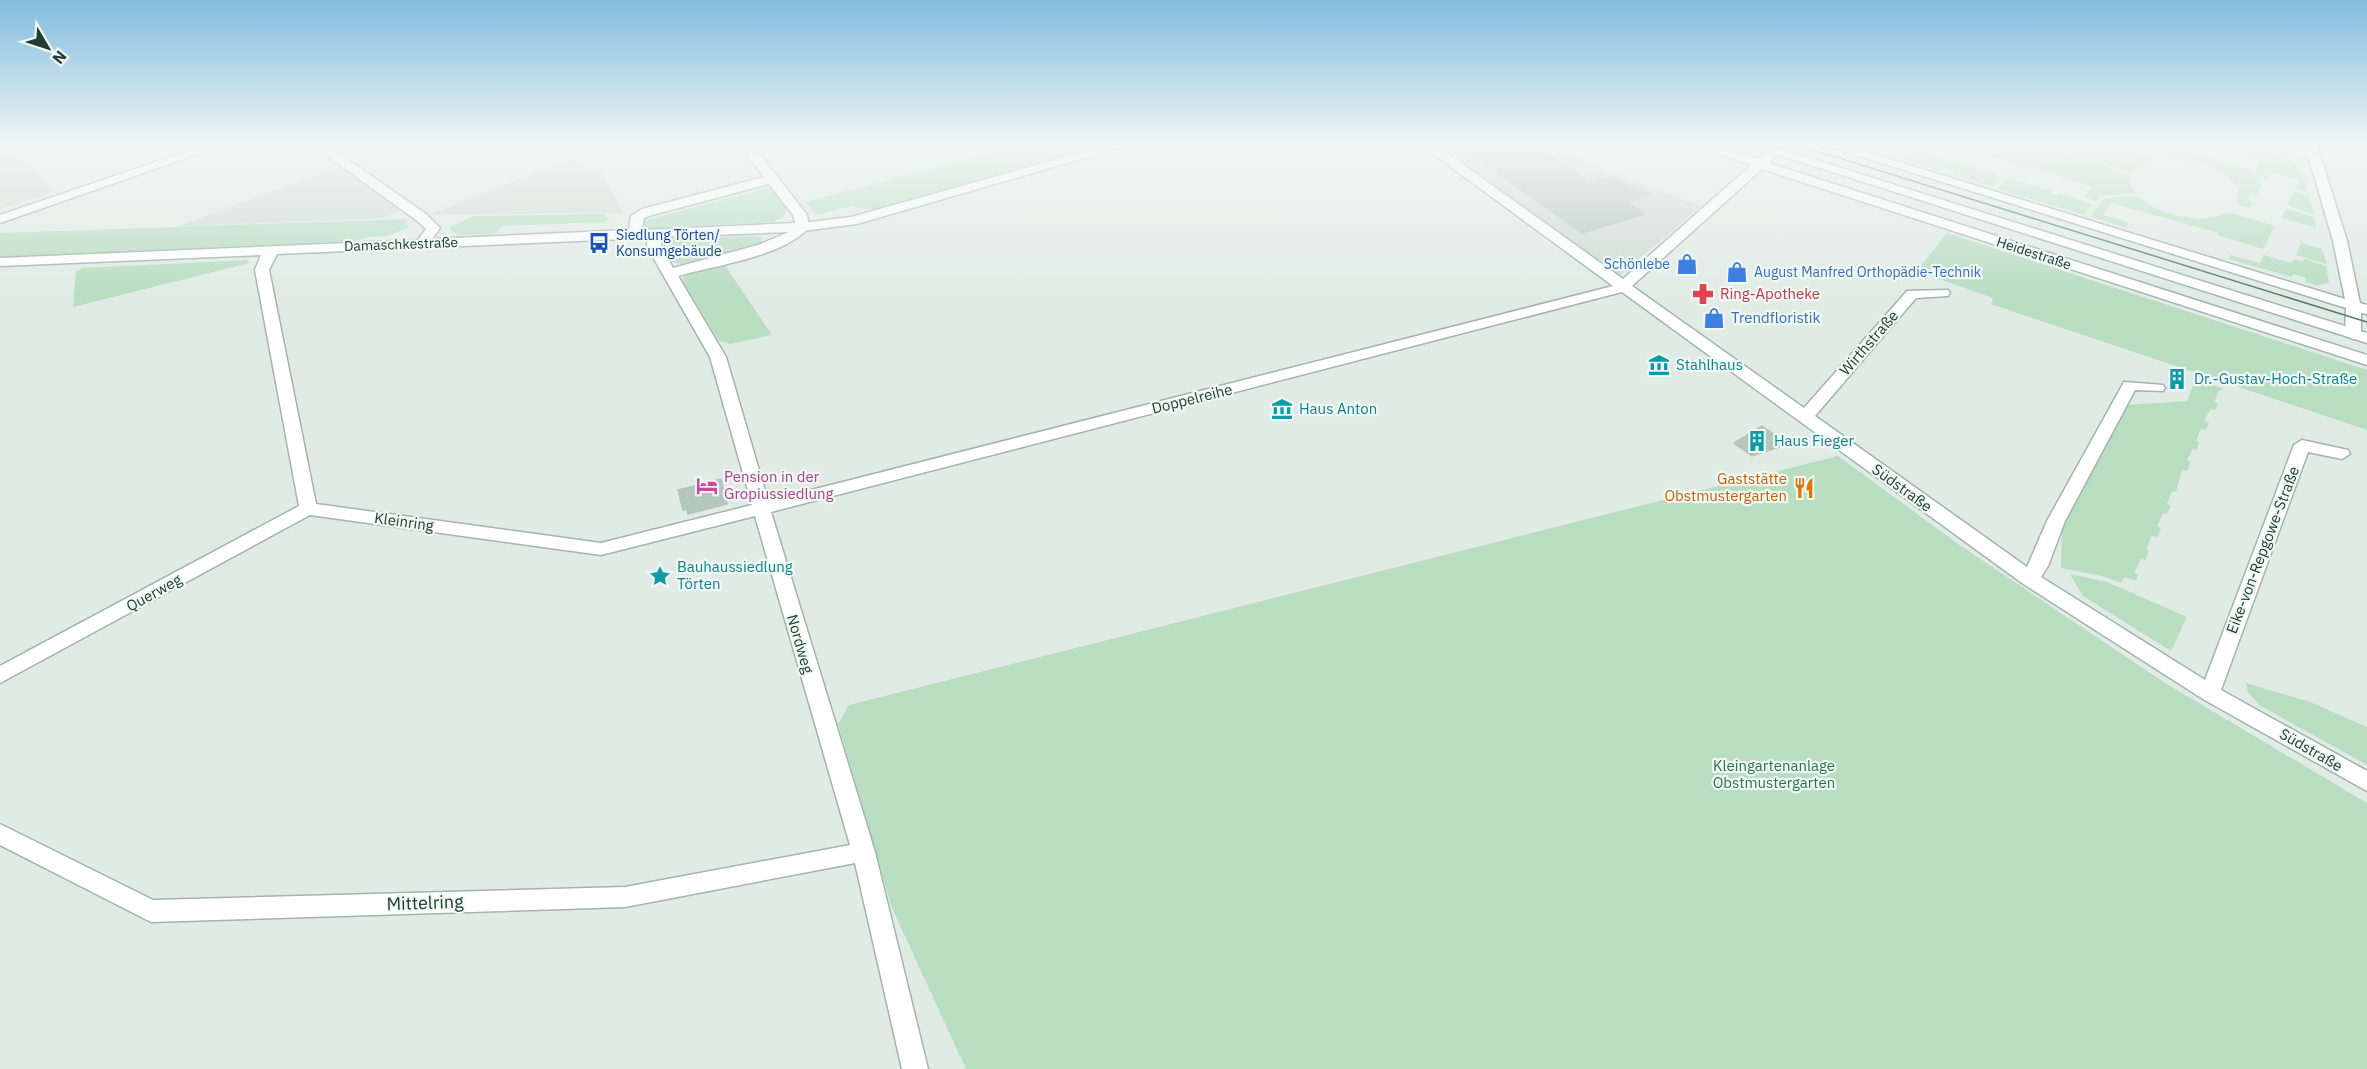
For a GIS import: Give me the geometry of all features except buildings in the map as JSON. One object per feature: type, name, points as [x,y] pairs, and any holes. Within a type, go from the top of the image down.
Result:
[{"type":"street","points":[[0,219],[71,195]]},
{"type":"street","points":[[390,195],[421,216],[433,228],[423,243]]},
{"type":"street","points":[[635,234],[638,216],[712,195]]},
{"type":"street","points":[[784,195],[800,215],[802,227]]},
{"type":"street","name":"Damaschkestraße","points":[[0,262],[802,227],[852,221],[940,195]]},
{"type":"street","name":"Südstraße","points":[[1496,195],[2029,578],[2210,693],[2367,782]]},
{"type":"street","points":[[1622,287],[1726,195]]},
{"type":"street","name":"Heidestraße","points":[[1853,195],[2367,360]]},
{"type":"street","name":"Heidestraße","points":[[1911,195],[2360,336]]},
{"type":"street","points":[[1992,195],[2367,310]]},
{"type":"street","points":[[2326,195],[2360,336]]},
{"type":"street","name":"Damaschkestraße","points":[[670,273],[779,243],[798,234],[802,227]]},
{"type":"street","name":"Nordweg","points":[[656,233],[654,245],[718,357],[814,694],[864,852],[915,1069]]},
{"type":"street","points":[[274,249],[265,259],[262,270],[308,509]]},
{"type":"street","name":"Doppelreihe","points":[[762,508],[1622,287]]},
{"type":"street","name":"Wirthstraße","points":[[1805,417],[1912,294],[1944,293]]},
{"type":"street","points":[[2029,578],[2039,566],[2056,521],[2130,385],[2157,387]]},
{"type":"street","name":"Eike-von-Repgowe-Straße","points":[[2210,693],[2302,445],[2342,454]]},
{"type":"street","name":"Kleinring","points":[[308,509],[601,549],[762,508]]},
{"type":"street","name":"Querweg","points":[[0,675],[308,509]]},
{"type":"street","name":"Mittelring","points":[[0,834],[151,911],[625,897],[864,852]]},
{"type":"shaded area","points":[[0,195],[43,195],[0,209]]},
{"type":"shaded area","points":[[263,195],[378,195],[400,211],[377,219],[179,226]]},
{"type":"shaded area","points":[[480,195],[614,195],[624,213],[429,215]]},
{"type":"shaded area","points":[[1504,195],[1670,195],[1701,206],[1618,277]]},
{"type":"green space","points":[[742,195],[778,195],[788,209],[783,217],[772,222],[648,228],[643,225],[643,221]]},
{"type":"green space","points":[[832,195],[926,195],[872,210],[852,206],[817,215],[805,202]]},
{"type":"green space","points":[[2017,195],[2063,195],[2092,204],[2084,215]]},
{"type":"green space","points":[[2086,195],[2121,195],[2103,196],[2095,201],[2085,197]]},
{"type":"green space","points":[[2238,195],[2250,195],[2247,200],[2253,202],[2250,208],[2237,205]]},
{"type":"green space","points":[[2292,195],[2308,195],[2315,215],[2287,205]]},
{"type":"green space","points":[[2120,196],[2140,197],[2156,209],[2175,215],[2197,219],[2216,217],[2228,212],[2275,226],[2263,249],[2218,235],[2219,233],[2111,203],[2103,215],[2127,222],[2127,228],[2090,217],[2103,199]]},
{"type":"green space","points":[[2286,209],[2314,217],[2317,228],[2281,218]]},
{"type":"green space","points":[[604,214],[609,220],[604,222],[502,226],[495,234],[458,235],[448,228],[473,216]]},
{"type":"green space","points":[[406,219],[408,228],[387,236],[368,237],[355,241],[0,257],[0,233]]},
{"type":"green space","points":[[1947,233],[2367,370],[2367,430],[1991,304],[1993,298],[1917,271]]},
{"type":"green space","points":[[761,237],[762,243],[682,264],[672,262],[665,249],[674,239]]},
{"type":"green space","points":[[2301,243],[2322,249],[2327,264],[2296,255]]},
{"type":"green space","points":[[2230,255],[2260,263],[2264,255],[2291,263],[2294,259],[2303,261],[2304,259],[2326,266],[2329,283],[2316,285],[2305,282],[2306,278],[2293,274],[2292,277],[2229,259]]},
{"type":"green space","points":[[248,260],[249,263],[73,307],[76,271],[83,268]]},
{"type":"green space","points":[[724,264],[772,335],[730,344],[719,341],[682,280],[684,276]]},
{"type":"green space","points":[[2196,379],[2224,389],[2219,391],[2214,402],[2218,404],[2215,410],[2211,409],[2204,420],[2209,423],[2206,430],[2201,429],[2196,441],[2199,442],[2197,450],[2193,449],[2187,460],[2191,462],[2187,471],[2182,470],[2176,492],[2172,491],[2167,504],[2171,506],[2167,514],[2163,513],[2157,526],[2161,528],[2157,537],[2152,536],[2146,549],[2149,551],[2145,560],[2141,559],[2134,572],[2138,575],[2136,581],[2125,577],[2121,583],[2106,577],[2061,568],[2062,524],[2128,405],[2187,401]]},
{"type":"green space","name":"Kleingartenanlage Obstmustergarten","points":[[1838,456],[1961,546],[2165,683],[2367,803],[2367,1069],[966,1069],[892,908],[838,724],[849,705]]},
{"type":"green space","points":[[2070,574],[2107,582],[2187,617],[2171,651],[2083,596]]},
{"type":"green space","points":[[2246,683],[2310,702],[2367,727],[2367,765],[2259,705],[2248,692]]},
{"type":"tram line","points":[[1958,195],[2367,322]]},
{"type":"place","name":"Siedlung Törten/ Konsumgebäude","points":[[599,243]]},
{"type":"place","name":"Schönlebe","points":[[1687,264]]},
{"type":"place","name":"August Manfred Orthopädie-Technik","points":[[1737,272]]},
{"type":"place","name":"Ring-Apotheke","points":[[1703,294]]},
{"type":"place","name":"Trendfloristik","points":[[1714,318]]},
{"type":"place","name":"Stahlhaus","points":[[1659,365]]},
{"type":"place","name":"Dr.-Gustav-Hoch-Straße","points":[[2177,379]]},
{"type":"place","name":"Haus Anton","points":[[1282,409]]},
{"type":"place","name":"Haus Fieger","points":[[1757,441]]},
{"type":"place","name":"Pension in der Gropiussiedlung","points":[[707,486]]},
{"type":"place","name":"Gaststätte Obstmustergarten","points":[[1804,488]]},
{"type":"place","name":"Bauhaussiedlung Törten","points":[[660,576]]}]
